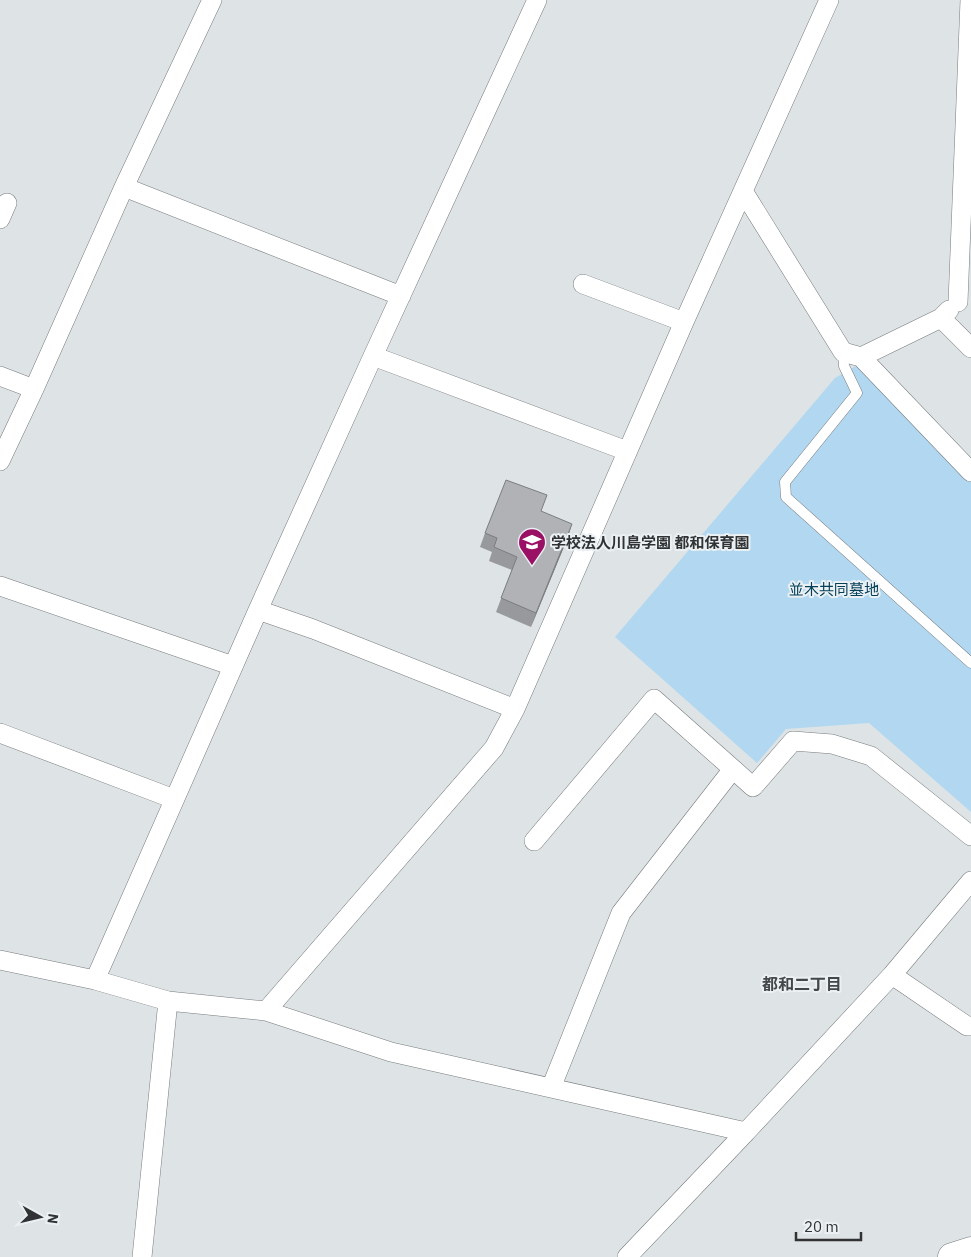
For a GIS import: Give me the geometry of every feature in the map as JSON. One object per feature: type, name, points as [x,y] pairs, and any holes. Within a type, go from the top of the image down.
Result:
[{"type":"highway","points":[[952,1257],[971,1251]]},
{"type":"street","points":[[0,461],[124,187],[212,0]]},
{"type":"street","points":[[95,980],[258,610],[537,0]]},
{"type":"street","points":[[266,1011],[494,748],[515,709],[684,322],[829,0]]},
{"type":"street","points":[[861,357],[940,318],[964,302],[970,0]]},
{"type":"street","points":[[124,187],[401,296]]},
{"type":"street","points":[[743,191],[843,352],[861,357],[971,472]]},
{"type":"street","points":[[583,284],[684,322]]},
{"type":"street","points":[[940,318],[971,348]]},
{"type":"street","points":[[373,356],[627,451]]},
{"type":"street","points":[[0,376],[34,389]]},
{"type":"street","points":[[0,586],[233,666]]},
{"type":"street","points":[[258,610],[313,629],[515,709]]},
{"type":"street","points":[[534,841],[654,699],[753,787],[793,741],[832,744],[871,756],[971,836]]},
{"type":"street","points":[[0,732],[174,799]]},
{"type":"street","points":[[552,1088],[621,913],[733,769]]},
{"type":"street","points":[[626,1257],[746,1132],[892,975],[971,881]]},
{"type":"street","points":[[0,960],[95,980],[168,1001],[266,1011],[391,1052],[746,1132]]},
{"type":"street","points":[[892,975],[967,1026],[971,1026]]},
{"type":"street","points":[[142,1257],[168,1001]]},
{"type":"lane","points":[[843,352],[844,366],[857,393],[785,482],[786,497],[971,663]]},
{"type":"green space","name":"並木共同墓地","points":[[861,363],[971,481],[971,812],[869,723],[786,729],[757,763],[615,637],[835,378]]},
{"type":"building","points":[[506,480],[547,495],[541,511],[572,524],[536,613],[501,598],[517,557],[494,547],[497,538],[485,533]]},
{"type":"place","name":"学校法人川島学園 都和保育園","points":[[532,566]]},
{"type":"district","name":"都和二丁目","points":[[802,984]]}]
